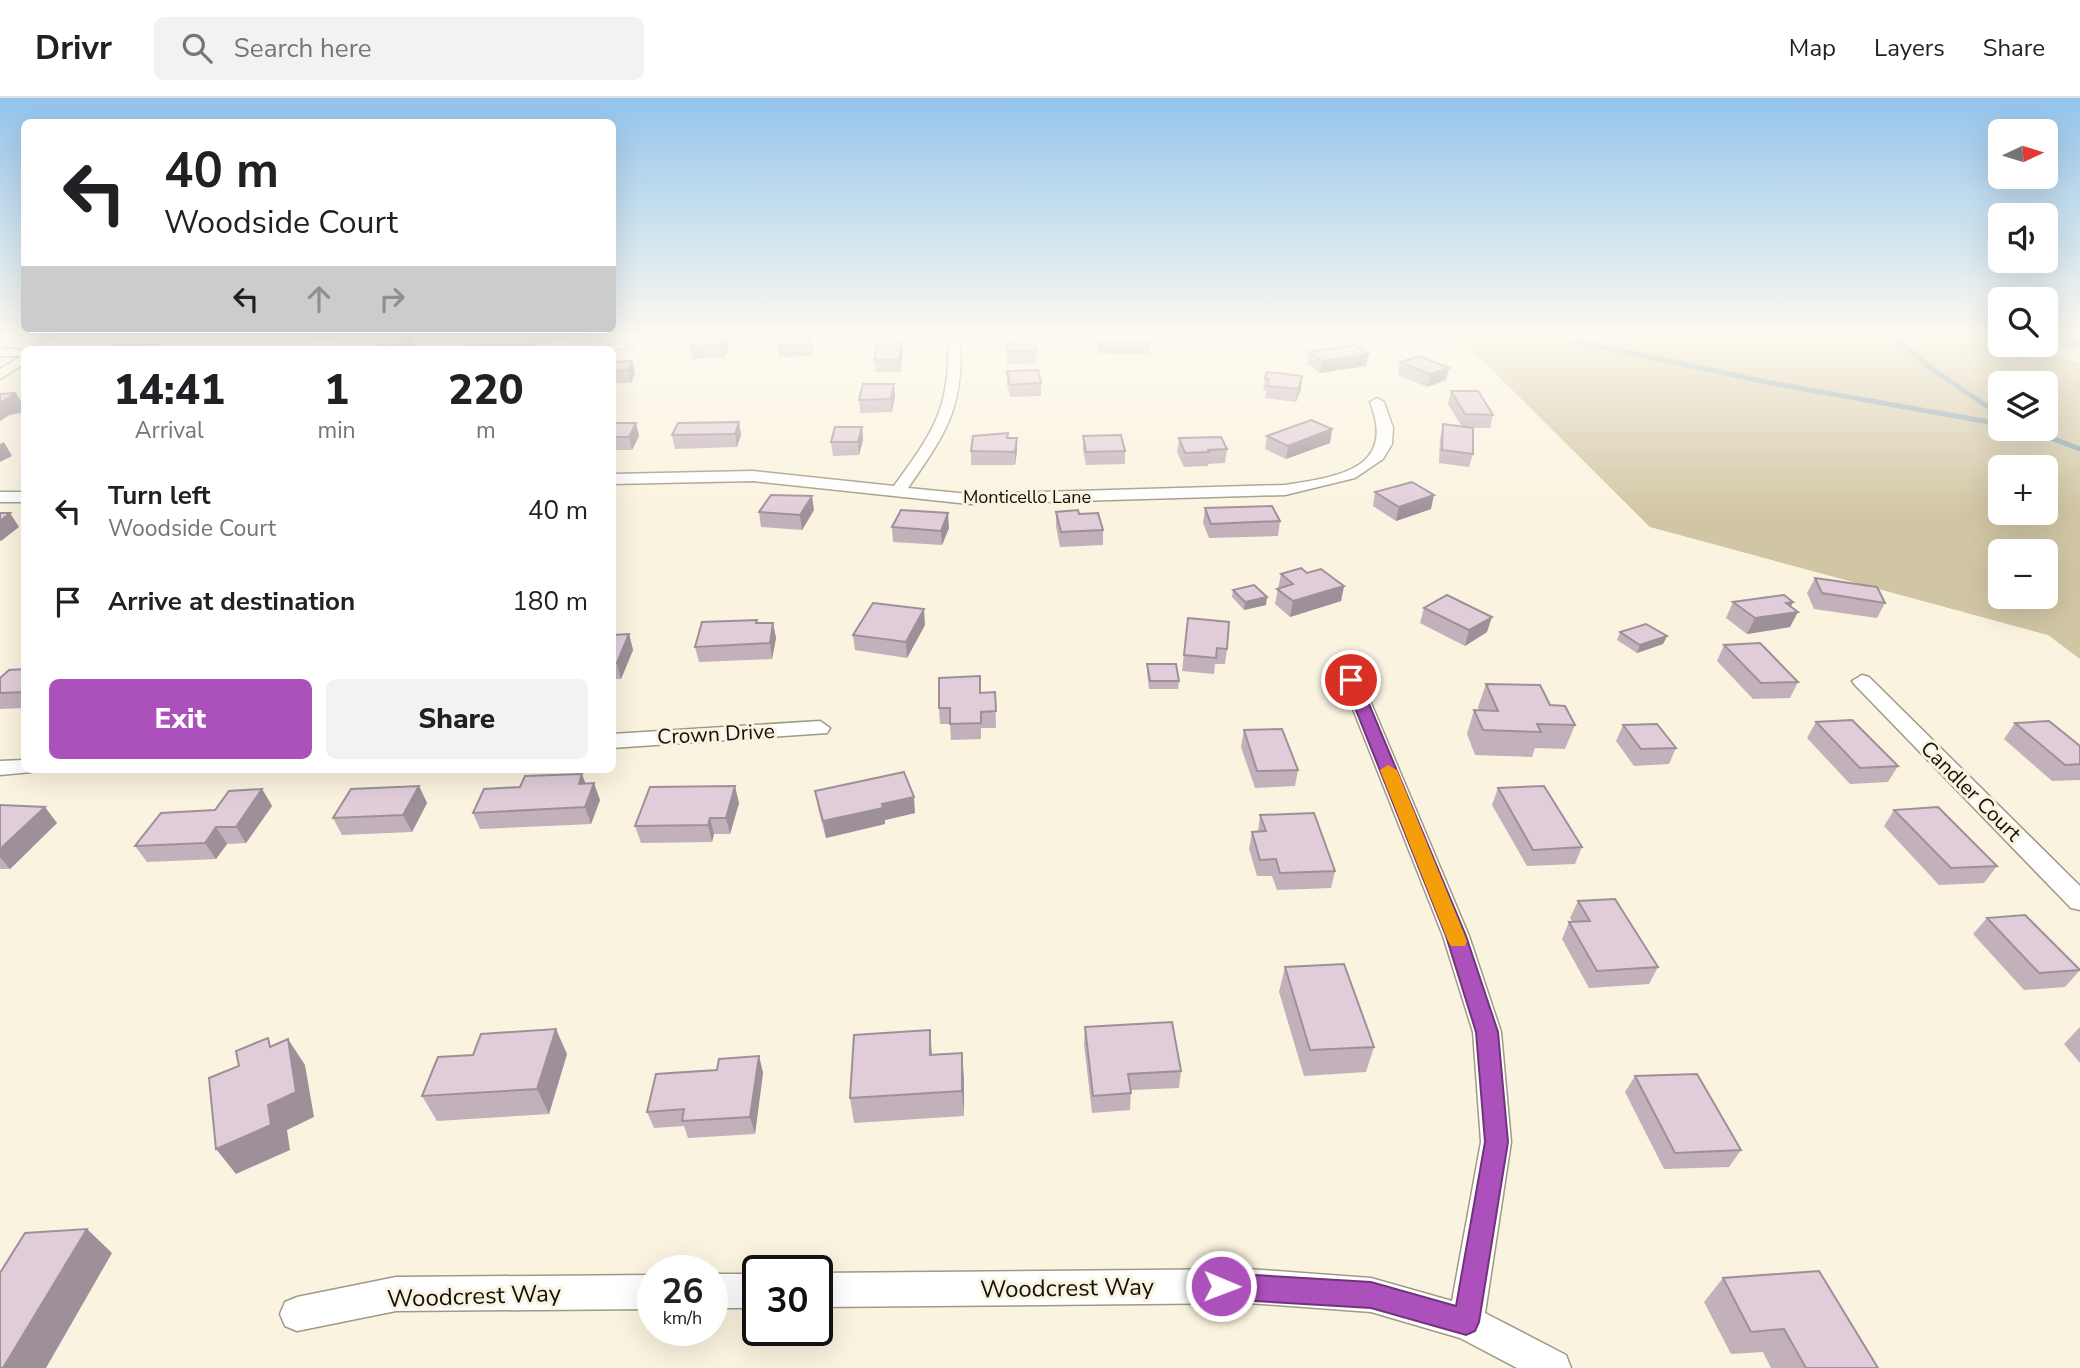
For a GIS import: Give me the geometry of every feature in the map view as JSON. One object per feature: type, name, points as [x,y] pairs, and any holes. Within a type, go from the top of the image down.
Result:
[{"type":"street","points":[[899,490],[943,428],[953,404],[953,396]]},
{"type":"street","name":"Monticello Lane","points":[[616,479],[753,476],[969,499],[1285,490],[1321,485],[1352,474],[1373,461],[1382,447],[1387,429],[1377,402]]},
{"type":"street","points":[[0,497],[21,496]]},
{"type":"street","points":[[1351,680],[1456,936],[1487,1032],[1496,1142],[1466,1322]]},
{"type":"street","name":"Candler Court","points":[[1863,681],[2080,901]]},
{"type":"street","name":"Crown Drive","points":[[616,741],[820,728]]},
{"type":"street","points":[[0,768],[21,767]]},
{"type":"street","name":"Woodcrest Way","points":[[833,1290],[1248,1286],[1371,1295],[1466,1322],[1553,1368]]},
{"type":"street","name":"Woodcrest Way","points":[[297,1314],[396,1294],[637,1292]]},
{"type":"shaded area","points":[[1519,396],[1988,396],[1988,441],[2058,441],[2058,396],[2080,396],[2080,659],[2048,635],[1650,527]]},
{"type":"building","points":[[0,396],[11,396],[0,403]]},
{"type":"building","points":[[860,396],[892,396],[891,399],[859,400]]},
{"type":"building","points":[[1454,396],[1481,396],[1493,415],[1465,414]]},
{"type":"building","points":[[1311,420],[1332,429],[1288,446],[1267,436]]},
{"type":"building","points":[[739,422],[735,434],[672,435],[678,423]]},
{"type":"building","points":[[616,423],[636,423],[629,437],[616,437]]},
{"type":"building","points":[[1443,424],[1473,428],[1473,454],[1442,450]]},
{"type":"building","points":[[835,427],[862,427],[858,442],[831,442]]},
{"type":"building","points":[[1008,433],[1007,438],[1017,438],[1015,452],[971,451],[973,436]]},
{"type":"building","points":[[1121,435],[1125,451],[1086,452],[1083,436]]},
{"type":"building","points":[[1221,437],[1227,449],[1185,453],[1179,438]]},
{"type":"building","points":[[1412,482],[1434,495],[1399,507],[1375,492]]},
{"type":"building","points":[[771,495],[812,496],[800,515],[759,512]]},
{"type":"building","points":[[1272,506],[1280,521],[1211,524],[1205,508]]},
{"type":"building","points":[[901,510],[948,513],[941,531],[892,527]]},
{"type":"building","points":[[1078,510],[1079,514],[1098,513],[1103,530],[1061,532],[1056,512]]},
{"type":"building","points":[[0,513],[10,513],[0,521]]},
{"type":"building","points":[[1301,568],[1307,573],[1321,569],[1344,586],[1293,601],[1277,589],[1293,584],[1281,574]]},
{"type":"building","points":[[1815,578],[1877,587],[1885,603],[1822,593]]},
{"type":"building","points":[[1254,585],[1267,597],[1245,602],[1233,590]]},
{"type":"building","points":[[1447,595],[1492,617],[1469,630],[1424,608]]},
{"type":"building","points":[[1784,595],[1793,602],[1786,603],[1798,612],[1755,618],[1733,602]]},
{"type":"building","points":[[873,603],[924,609],[906,642],[853,635]]},
{"type":"building","points":[[1188,618],[1229,622],[1227,649],[1217,648],[1216,658],[1184,655]]},
{"type":"building","points":[[757,620],[756,623],[773,623],[770,643],[695,647],[702,622]]},
{"type":"building","points":[[1646,624],[1667,636],[1640,645],[1620,632]]},
{"type":"building","points":[[629,634],[616,663],[616,635]]},
{"type":"building","points":[[1760,643],[1798,682],[1761,683],[1724,645]]},
{"type":"building","points":[[1147,664],[1176,664],[1179,681],[1150,681]]},
{"type":"building","points":[[21,669],[21,692],[0,693],[0,678],[9,670]]},
{"type":"building","points":[[980,676],[980,693],[995,692],[996,711],[981,712],[981,723],[950,724],[950,708],[939,708],[939,678]]},
{"type":"building","points":[[1486,684],[1540,685],[1550,705],[1565,706],[1575,725],[1537,724],[1541,732],[1483,730],[1474,710],[1498,711]]},
{"type":"building","points":[[1852,720],[1898,766],[1860,768],[1816,722]]},
{"type":"building","points":[[2049,721],[2080,746],[2080,764],[2065,765],[2015,723]]},
{"type":"building","points":[[1657,724],[1676,748],[1641,749],[1623,725]]},
{"type":"building","points":[[1282,729],[1298,770],[1257,771],[1244,730]]},
{"type":"building","points":[[904,772],[914,797],[882,804],[883,808],[823,821],[815,791]]},
{"type":"building","points":[[582,774],[579,784],[594,783],[585,807],[473,813],[484,789],[520,787],[525,776]]},
{"type":"building","points":[[419,786],[403,815],[333,818],[351,789]]},
{"type":"building","points":[[735,786],[726,818],[710,818],[708,825],[635,826],[650,787]]},
{"type":"building","points":[[1544,786],[1582,847],[1533,850],[1498,788]]},
{"type":"building","points":[[262,789],[236,827],[216,827],[205,843],[135,846],[161,813],[215,810],[229,791]]},
{"type":"building","points":[[0,805],[45,807],[0,849]]},
{"type":"building","points":[[1938,807],[1997,866],[1951,868],[1894,810]]},
{"type":"building","points":[[1314,813],[1335,871],[1280,873],[1276,859],[1260,860],[1252,832],[1266,831],[1260,815]]},
{"type":"building","points":[[1615,899],[1658,967],[1597,971],[1569,922],[1590,921],[1578,901]]},
{"type":"building","points":[[2025,915],[2080,970],[2039,973],[1987,918]]},
{"type":"building","points":[[1344,964],[1374,1047],[1310,1050],[1285,967]]},
{"type":"building","points":[[1172,1022],[1181,1071],[1128,1074],[1131,1093],[1093,1096],[1085,1027]]},
{"type":"building","points":[[556,1029],[537,1089],[422,1096],[438,1057],[473,1055],[481,1034]]},
{"type":"building","points":[[930,1030],[930,1055],[962,1053],[962,1091],[850,1098],[854,1035]]},
{"type":"building","points":[[268,1038],[270,1047],[288,1039],[296,1092],[268,1105],[271,1125],[216,1149],[209,1078],[239,1066],[236,1051]]},
{"type":"building","points":[[759,1056],[750,1117],[682,1121],[684,1109],[647,1112],[656,1074],[717,1070],[719,1059]]},
{"type":"building","points":[[1697,1074],[1741,1150],[1675,1153],[1635,1076]]},
{"type":"building","points":[[87,1229],[3,1368],[0,1368],[0,1273],[25,1233]]},
{"type":"building","points":[[1819,1271],[1878,1368],[1806,1368],[1784,1329],[1751,1332],[1723,1278]]},
{"type":"waterway","points":[[1845,396],[1988,422]]},
{"type":"waterway","points":[[1972,396],[1988,407]]},
{"type":"waterway","points":[[0,414],[21,410]]},
{"type":"waterway","points":[[2058,441],[2080,449]]},
{"type":"slow traffic","points":[[1388,770],[1458,941]]},
{"type":"route","points":[[1221,1286],[1371,1295],[1466,1322],[1496,1142],[1487,1032],[1456,936],[1351,680]]}]
